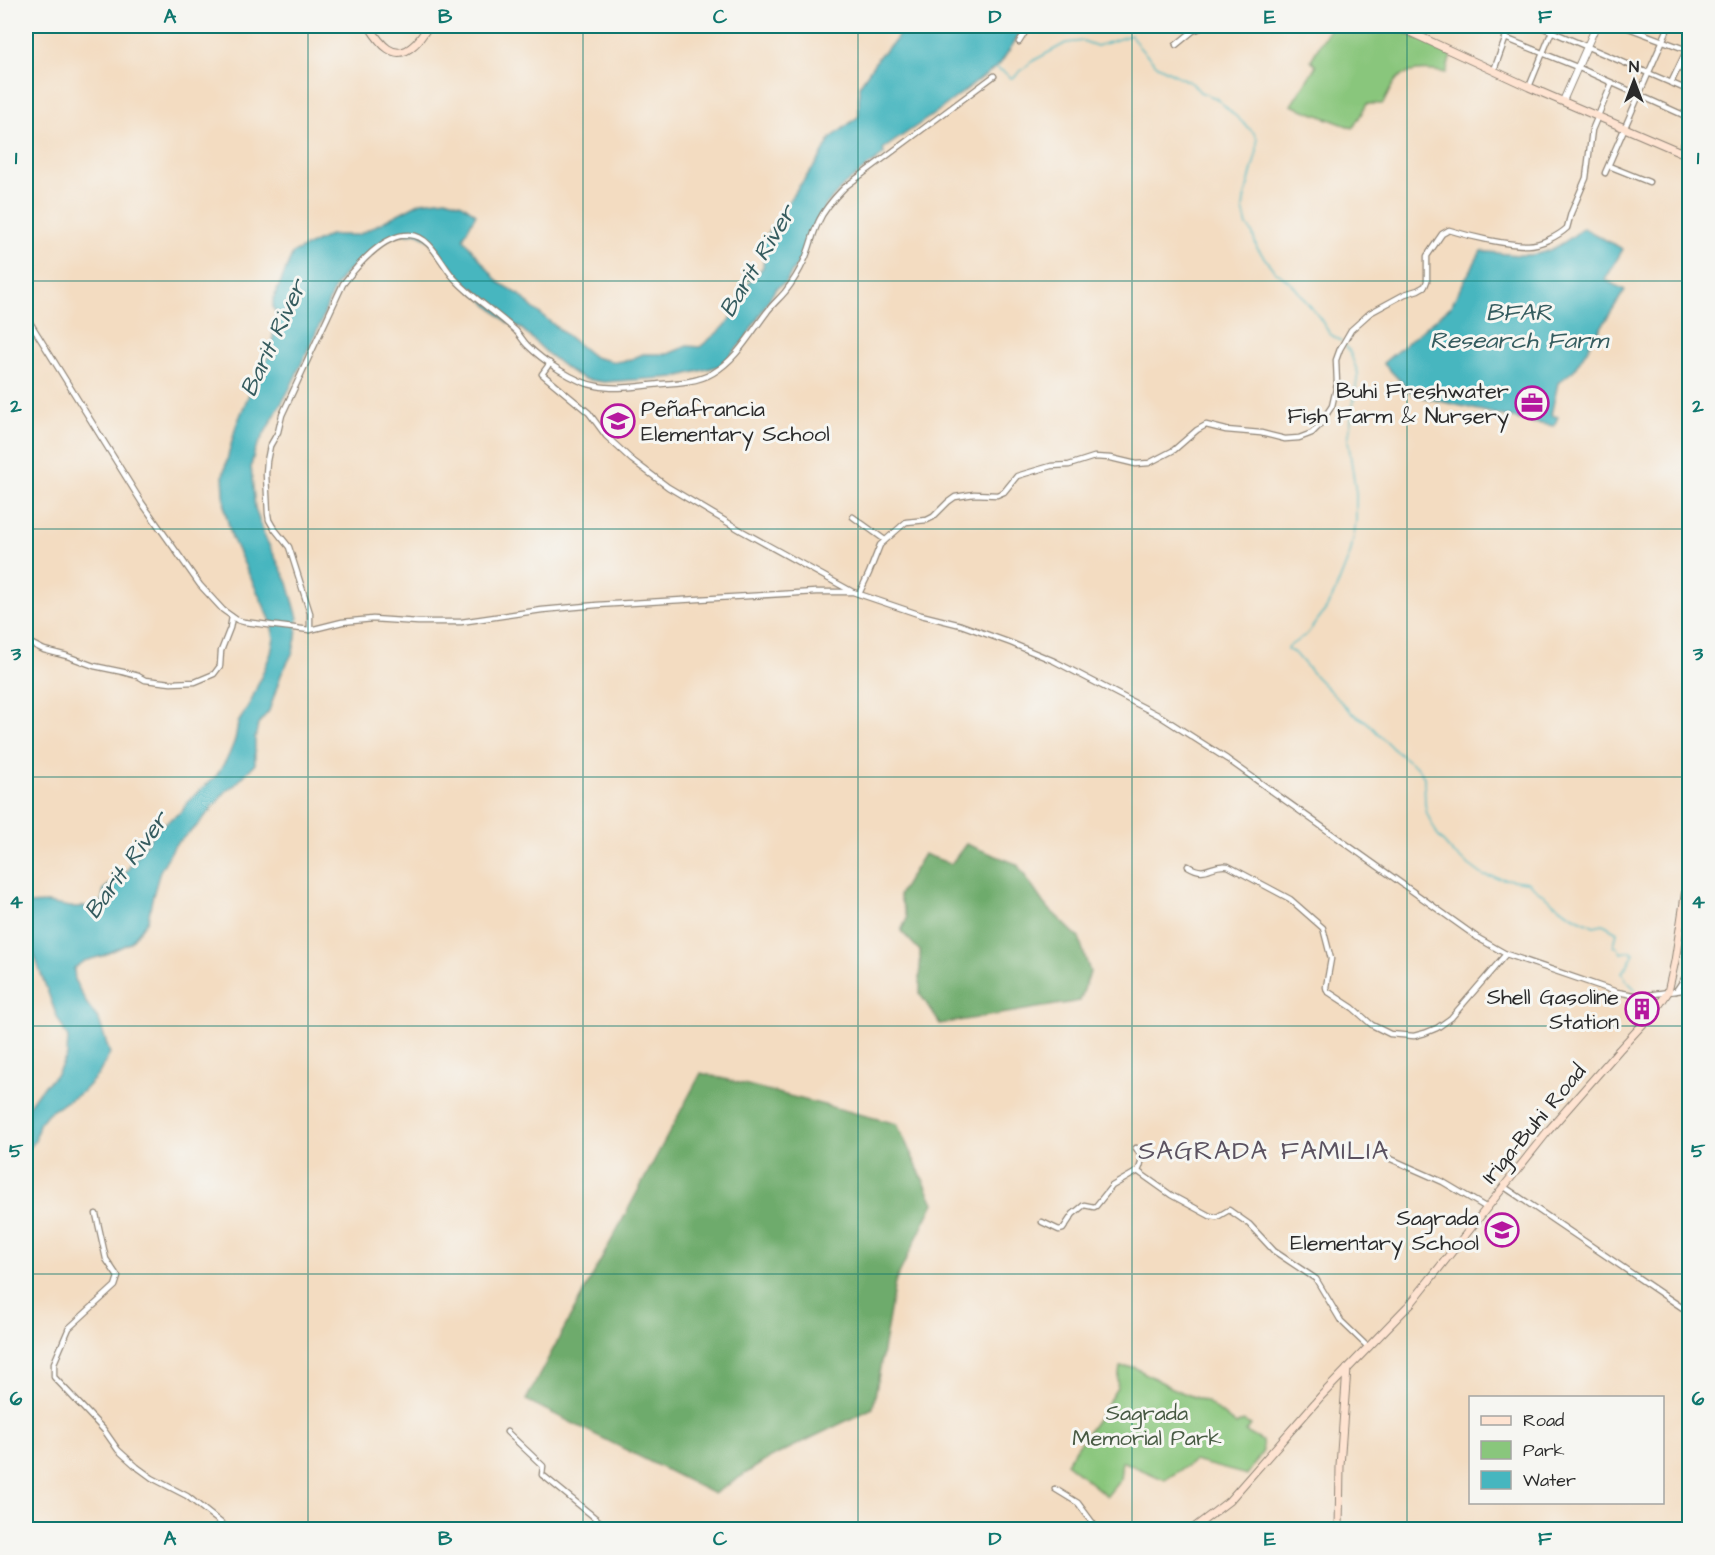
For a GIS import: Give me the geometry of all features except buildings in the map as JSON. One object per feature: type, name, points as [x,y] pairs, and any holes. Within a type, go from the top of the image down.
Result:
[{"type":"main road","points":[[369,26],[385,48],[397,52],[414,46],[429,26]]},
{"type":"main road","points":[[1397,26],[1529,87],[1689,156]]},
{"type":"main road","name":"Iriga-Buhi Road","points":[[1191,1530],[1229,1501],[1322,1395],[1412,1302],[1548,1131],[1672,992],[1689,863]]},
{"type":"main road","points":[[1339,1530],[1340,1466],[1347,1369]]},
{"type":"street","points":[[1019,42],[1029,26]]},
{"type":"street","points":[[1176,45],[1192,31],[1206,26]]},
{"type":"street","points":[[1494,70],[1510,26]]},
{"type":"street","points":[[1539,26],[1553,28],[1689,91]]},
{"type":"street","points":[[1563,101],[1596,26]]},
{"type":"street","points":[[1623,26],[1688,50]]},
{"type":"street","points":[[1605,173],[1669,26]]},
{"type":"street","points":[[1529,87],[1553,28]]},
{"type":"street","points":[[1505,38],[1577,67],[1689,118]]},
{"type":"street","points":[[1671,82],[1688,50],[1689,43]]},
{"type":"street","points":[[310,630],[310,613],[290,547],[269,520],[267,461],[282,415],[343,284],[357,266],[392,238],[417,236],[430,245],[455,279],[516,331],[528,346],[550,363],[578,379],[597,386],[637,386],[697,379],[712,374],[731,360],[784,292],[805,258],[819,220],[837,195],[881,159],[994,76]]},
{"type":"street","points":[[859,594],[880,545],[906,522],[923,521],[933,517],[955,497],[1000,494],[1015,478],[1029,472],[1051,466],[1069,465],[1097,456],[1136,464],[1149,464],[1174,450],[1204,426],[1261,433],[1285,439],[1309,435],[1318,427],[1332,406],[1337,384],[1336,360],[1352,330],[1368,314],[1425,286],[1427,256],[1442,234],[1449,230],[1479,238],[1529,245],[1548,239],[1569,226],[1571,213],[1586,178],[1592,130],[1612,83]]},
{"type":"street","points":[[1680,152],[1689,131]]},
{"type":"street","points":[[1609,165],[1649,182]]},
{"type":"street","points":[[26,316],[142,502],[200,585],[232,617],[244,622],[310,630],[342,622],[373,619],[461,622],[542,610],[597,605],[816,592],[853,592]]},
{"type":"street","points":[[550,363],[542,374],[589,413],[606,436],[632,460],[668,487],[853,592],[921,615],[962,625],[1011,643],[1065,667],[1160,716],[1227,759],[1478,938],[1506,954],[1617,992],[1640,996],[1689,989]]},
{"type":"street","points":[[853,517],[885,540]]},
{"type":"street","points":[[26,641],[44,650],[94,666],[138,676],[145,680],[171,683],[195,682],[214,674],[220,666],[221,651],[232,617]]},
{"type":"street","points":[[1188,866],[1202,872],[1222,865],[1228,866],[1290,899],[1323,928],[1331,959],[1327,991],[1353,1008],[1372,1025],[1390,1034],[1414,1036],[1437,1028],[1451,1018],[1506,954]]},
{"type":"street","points":[[1672,992],[1689,970]]},
{"type":"street","points":[[1042,1222],[1059,1230],[1063,1229],[1079,1208],[1084,1205],[1095,1206],[1112,1186],[1138,1171],[1142,1156],[1136,1148]]},
{"type":"street","points":[[1391,1159],[1443,1182],[1487,1208]]},
{"type":"street","points":[[1138,1171],[1171,1195],[1210,1216],[1217,1217],[1228,1210],[1242,1218],[1274,1251],[1316,1279],[1341,1321],[1368,1347]]},
{"type":"street","points":[[1503,1185],[1689,1313]]},
{"type":"street","points":[[96,1214],[106,1259],[118,1280],[115,1286],[69,1328],[54,1363],[54,1377],[104,1430],[118,1450],[137,1467],[152,1478],[187,1496],[225,1526],[226,1530]]},
{"type":"street","points":[[507,1432],[543,1466],[542,1475],[544,1477],[610,1530]]},
{"type":"street","points":[[1055,1488],[1078,1503],[1098,1530]]},
{"type":"green space","points":[[1331,26],[1362,30],[1364,26],[1389,26],[1452,52],[1446,73],[1421,71],[1403,75],[1394,83],[1383,104],[1367,104],[1353,128],[1291,105],[1316,66],[1311,60]]},
{"type":"green space","points":[[966,844],[1017,864],[1044,904],[1079,938],[1090,972],[1080,1001],[940,1024],[920,994],[920,951],[901,931],[907,918],[899,895],[924,854],[951,864]]},
{"type":"green space","points":[[701,1073],[897,1124],[934,1203],[895,1282],[873,1408],[768,1459],[714,1494],[526,1400]]},
{"type":"green space","name":"Sagrada Memorial Park","points":[[1120,1367],[1134,1367],[1176,1390],[1207,1402],[1236,1425],[1243,1421],[1251,1425],[1246,1432],[1262,1441],[1263,1451],[1247,1475],[1194,1461],[1165,1480],[1122,1461],[1120,1480],[1107,1496],[1066,1463],[1117,1388]]},
{"type":"water","name":"Barit River","points":[[904,26],[1025,26],[1000,64],[883,149],[884,154],[844,185],[826,205],[802,257],[785,283],[776,288],[745,339],[719,366],[676,377],[604,382],[584,379],[548,354],[522,329],[507,322],[471,290],[430,241],[418,233],[396,235],[382,242],[341,278],[332,293],[289,390],[255,450],[251,466],[255,508],[264,535],[288,583],[298,618],[293,652],[281,675],[269,711],[258,724],[255,739],[255,764],[227,790],[199,824],[175,845],[160,871],[148,920],[130,943],[102,956],[84,961],[74,968],[75,981],[87,1004],[99,1020],[110,1054],[98,1075],[82,1092],[48,1113],[39,1124],[35,1141],[26,1150],[26,1109],[40,1090],[57,1074],[67,1055],[68,1038],[57,1017],[26,933],[27,904],[48,903],[70,907],[101,906],[104,889],[125,873],[157,829],[182,811],[189,800],[217,775],[228,757],[235,740],[238,723],[251,701],[271,653],[274,638],[270,619],[232,538],[225,511],[223,475],[236,426],[254,382],[270,353],[277,314],[273,308],[273,300],[293,253],[330,235],[358,235],[421,202],[446,199],[462,204],[476,214],[463,238],[498,282],[520,295],[594,357],[615,362],[629,360],[643,354],[668,354],[687,346],[700,347],[724,327],[732,317],[748,284],[763,267],[764,256],[761,244],[820,158],[831,138],[859,116],[859,86],[880,55],[895,41]]},
{"type":"water","name":"BFAR Research Farm","points":[[1583,228],[1623,249],[1605,280],[1625,290],[1574,370],[1558,383],[1551,415],[1558,417],[1554,426],[1414,395],[1383,363],[1450,307],[1481,251],[1512,255],[1536,254],[1558,246]]},
{"type":"waterway","points":[[996,68],[1011,78],[1031,62],[1066,43],[1083,41],[1097,46],[1131,35],[1158,66],[1193,84],[1200,92],[1216,98],[1255,134],[1257,139],[1257,151],[1243,209],[1247,226],[1252,232],[1257,248],[1273,269],[1293,285],[1330,334],[1341,341]]},
{"type":"waterway","points":[[1344,344],[1349,350],[1358,373],[1348,440],[1356,493],[1354,535],[1350,554],[1326,609],[1307,634],[1287,649],[1296,654],[1352,713],[1367,722],[1393,749],[1418,768],[1424,777],[1427,814],[1438,836],[1453,853],[1484,876],[1527,882],[1577,918],[1594,926],[1603,924],[1617,932],[1614,946],[1619,948],[1621,953],[1630,951],[1634,953],[1622,972],[1636,990]]},
{"type":"place","name":"Buhi Freshwater Fish Farm & Nursery","points":[[1532,403]]},
{"type":"place","name":"Peñafrancia Elementary School","points":[[618,421]]},
{"type":"place","name":"Shell Gasoline Station","points":[[1642,1009]]},
{"type":"place","name":"Sagrada Elementary School","points":[[1502,1230]]},
{"type":"district","name":"SAGRADA FAMILIA","points":[[1264,1150]]}]
